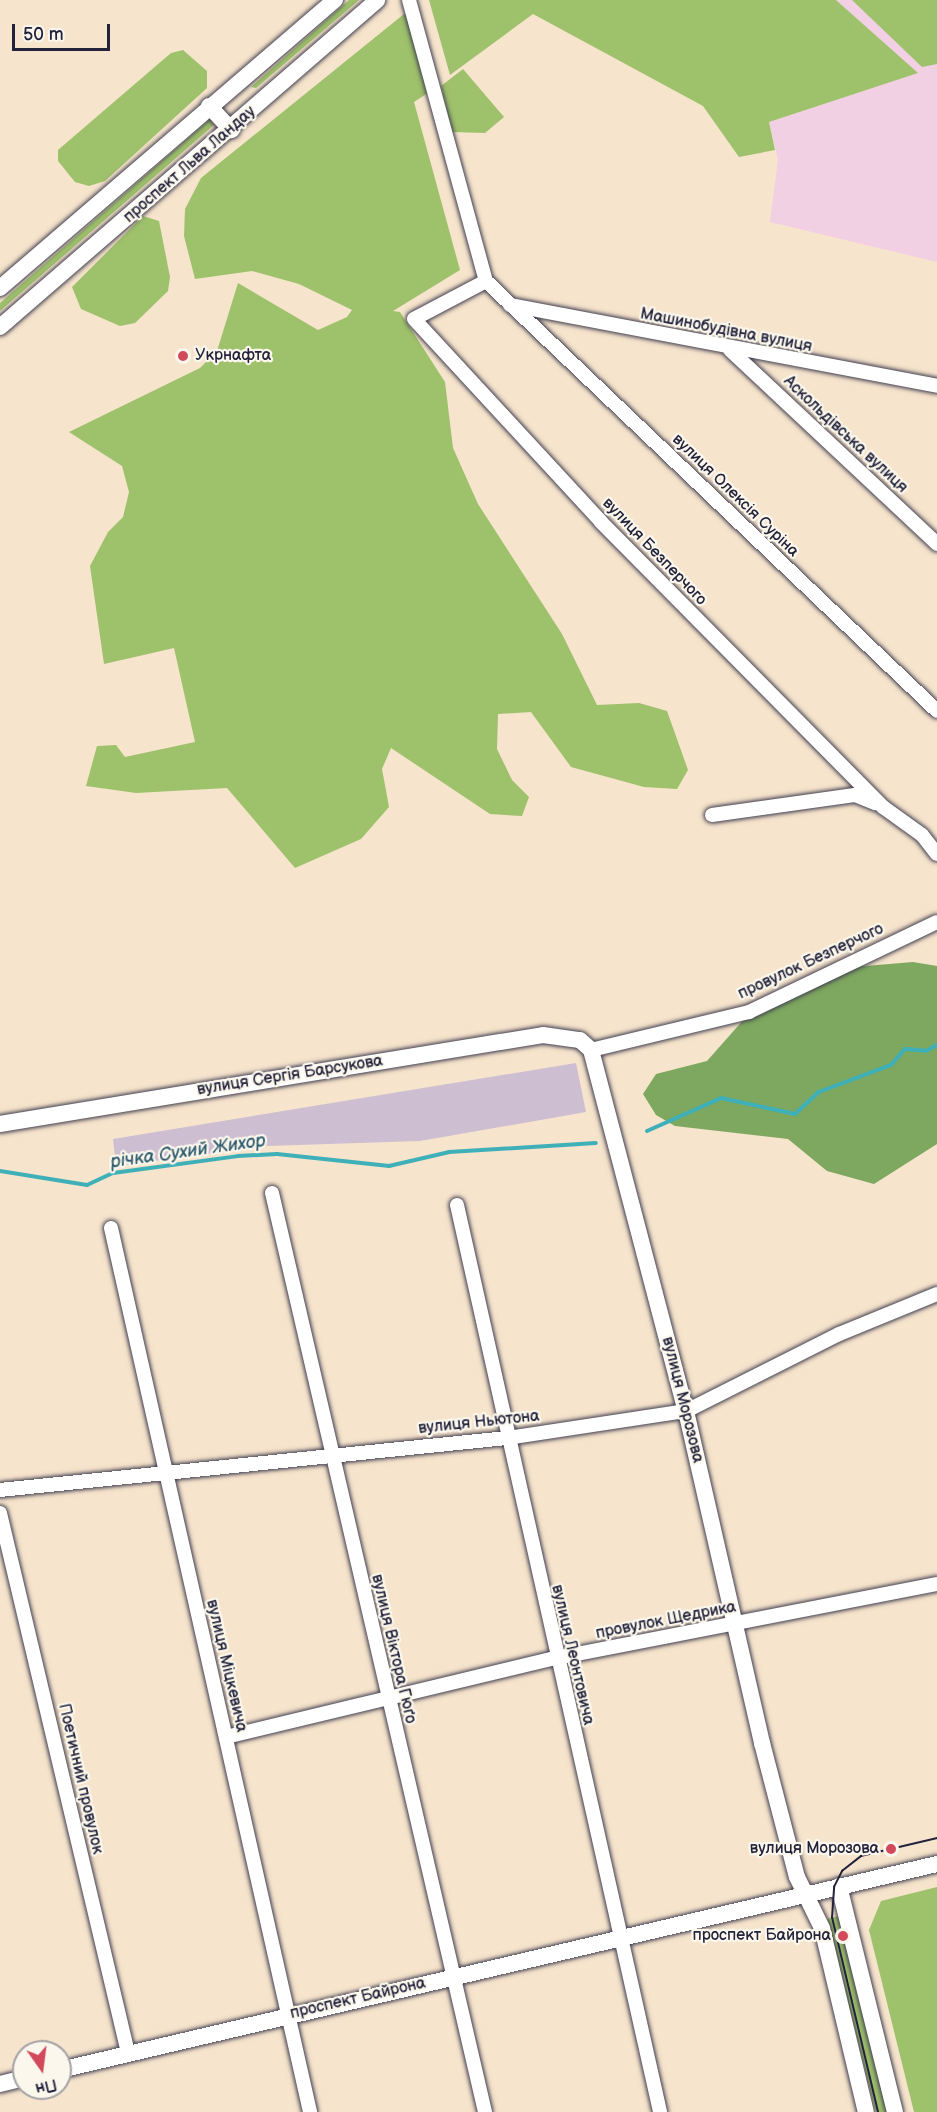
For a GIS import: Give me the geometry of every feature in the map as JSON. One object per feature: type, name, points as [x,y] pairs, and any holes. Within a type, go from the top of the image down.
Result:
[{"type":"main road","name":"проспект Льва Ландау","points":[[0,288],[209,106],[336,0]]},
{"type":"main road","name":"проспект Льва Ландау","points":[[0,327],[231,130],[377,0]]},
{"type":"main road","points":[[209,106],[231,130]]},
{"type":"main road","name":"вулиця Сергія Барсукова","points":[[0,1124],[543,1035],[586,1045]]},
{"type":"main road","name":"вулиця Морозова","points":[[586,1045],[686,1411],[734,1625],[790,1852],[805,1893],[822,1928],[866,2112]]},
{"type":"main road","name":"проспект Байрона","points":[[72,2067],[805,1893],[937,1864]]},
{"type":"main road","points":[[840,1886],[895,2112]]},
{"type":"street","points":[[409,0],[486,281]]},
{"type":"street","name":"вулиця Олексія Суріна","points":[[486,281],[937,711]]},
{"type":"street","name":"вулиця Безперчого","points":[[486,281],[414,319],[601,522],[883,807],[922,835],[937,854]]},
{"type":"street","name":"Машинобудівна вулиця","points":[[510,304],[730,350],[937,386]]},
{"type":"street","name":"Аскольдівська вулиця","points":[[730,350],[937,544]]},
{"type":"street","points":[[712,815],[855,795],[883,807]]},
{"type":"street","name":"провулок Безперчого","points":[[586,1045],[749,1012],[937,922]]},
{"type":"street","name":"вулиця Віктора Гюґо","points":[[272,1193],[334,1454],[386,1699],[455,1976],[485,2112]]},
{"type":"street","name":"вулиця Леонтовича","points":[[457,1205],[556,1658],[660,2112]]},
{"type":"street","name":"вулиця Міцкевича","points":[[111,1228],[164,1476],[226,1737],[310,2112]]},
{"type":"street","name":"вулиця Ньютона","points":[[0,1490],[164,1476],[334,1454],[507,1438],[686,1411],[839,1334],[937,1294]]},
{"type":"street","name":"Поетичний провулок","points":[[0,1513],[128,2053]]},
{"type":"street","name":"провулок Щедрика","points":[[226,1737],[556,1658],[937,1584]]},
{"type":"shaded area","points":[[836,0],[937,0],[937,262],[770,222],[778,160],[769,122],[917,73]]},
{"type":"shaded area","points":[[576,1063],[586,1112],[420,1141],[267,1146],[116,1166],[113,1139]]},
{"type":"green space","points":[[349,0],[359,0],[256,88],[251,87]]},
{"type":"green space","points":[[429,0],[836,0],[918,73],[769,122],[775,150],[739,157],[703,106],[533,14],[450,75]]},
{"type":"green space","points":[[852,0],[937,0],[937,64],[922,67]]},
{"type":"green space","points":[[404,14],[413,18],[431,91],[414,102],[460,270],[393,311],[400,312],[445,382],[453,448],[478,504],[562,634],[597,705],[639,703],[667,711],[688,770],[677,789],[644,787],[571,767],[531,712],[498,714],[497,749],[512,780],[529,797],[522,816],[490,814],[391,748],[382,769],[389,807],[361,839],[295,868],[227,788],[136,793],[86,786],[97,746],[116,745],[125,757],[195,742],[174,648],[104,664],[90,566],[108,532],[123,517],[129,492],[122,466],[69,432],[200,368],[217,351],[238,283],[318,330],[347,317],[352,310],[299,284],[252,271],[195,279],[184,236],[185,209],[201,178]]},
{"type":"green space","points":[[183,50],[207,71],[207,88],[105,181],[89,186],[75,182],[58,161],[58,150],[171,53]]},
{"type":"green space","points":[[463,69],[504,117],[485,133],[452,132],[441,86]]},
{"type":"green space","points":[[210,119],[215,124],[0,311],[0,303]]},
{"type":"green space","points":[[143,216],[159,221],[170,277],[168,291],[135,323],[120,326],[81,309],[72,287]]},
{"type":"green space","points":[[913,962],[937,966],[937,1144],[874,1184],[827,1171],[788,1139],[675,1126],[656,1115],[643,1094],[656,1074],[707,1061],[745,1018],[853,967]]},
{"type":"green space","points":[[937,1887],[937,2112],[914,2112],[869,1930],[881,1901]]},
{"type":"green space","points":[[842,1915],[891,2112],[876,2112],[827,1919]]},
{"type":"waterway","name":"річка Сухий Жихор","points":[[647,1131],[721,1098],[795,1114],[819,1092],[891,1065],[905,1049],[926,1051],[937,1045]]},
{"type":"waterway","name":"річка Сухий Жихор","points":[[0,1171],[87,1185],[113,1173],[238,1156],[277,1154],[389,1166],[449,1152],[596,1143]]},
{"type":"tram line","points":[[878,2112],[832,1918],[834,1887],[842,1871],[861,1856],[937,1838]]},
{"type":"place","name":"Укрнафта","points":[[183,356]]},
{"type":"place","name":"вулиця Морозова","points":[[891,1849]]},
{"type":"place","name":"проспект Байрона","points":[[843,1936]]}]
